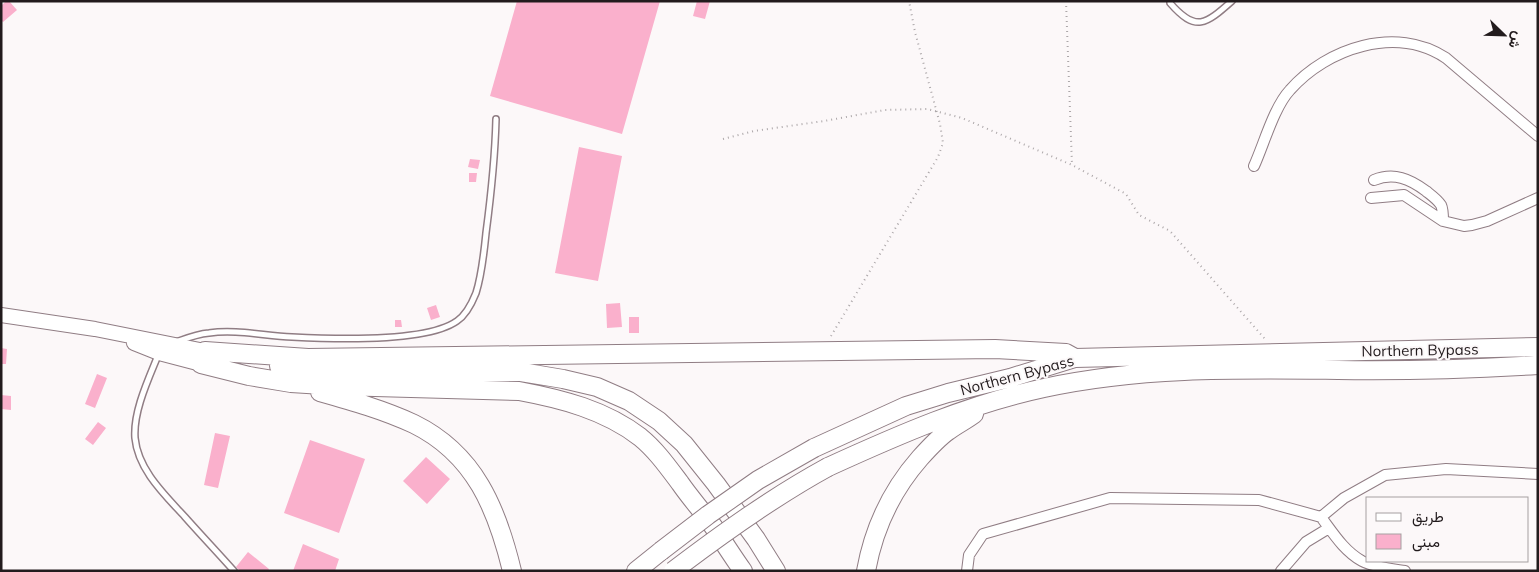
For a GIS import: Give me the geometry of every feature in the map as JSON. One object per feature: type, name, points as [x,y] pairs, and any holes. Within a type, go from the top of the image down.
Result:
[{"type":"highway","name":"Northern Bypass","points":[[636,571],[708,515],[758,480],[814,448],[906,406],[1075,358],[1538,347]]},
{"type":"highway","points":[[203,357],[308,358],[995,349],[1066,353],[1075,358]]},
{"type":"highway","points":[[203,357],[249,376],[291,383],[519,391],[564,400],[594,411],[640,437],[656,453],[714,528],[742,571]]},
{"type":"highway","points":[[203,357],[329,372],[521,372],[597,387],[629,401],[659,420],[684,444],[722,492],[756,539],[776,571]]},
{"type":"highway","name":"Northern Bypass","points":[[673,571],[747,516],[828,466],[884,441],[996,399],[1045,387],[1095,378],[1150,372],[1263,369],[1412,369],[1538,365]]},
{"type":"highway","points":[[291,383],[398,417],[441,440],[472,470],[479,482],[501,531],[512,571]]},
{"type":"highway","points":[[866,571],[870,551],[882,516],[901,480],[930,447],[948,431],[996,399]]},
{"type":"main road","points":[[1,304],[7,315],[95,329],[171,344],[203,357]]},
{"type":"main road","points":[[95,329],[159,353],[203,357]]},
{"type":"street","points":[[1254,166],[1280,104],[1290,90],[1314,69],[1338,54],[1366,44],[1383,42],[1412,45],[1437,52],[1538,136]]},
{"type":"street","points":[[1374,180],[1386,177],[1400,177],[1416,184],[1438,201],[1444,220]]},
{"type":"street","points":[[1371,198],[1404,195],[1444,220],[1464,226],[1479,224],[1495,218],[1538,198]]},
{"type":"street","points":[[1321,517],[1344,498],[1385,475],[1446,469],[1538,474]]},
{"type":"street","points":[[967,571],[969,556],[984,534],[1110,498],[1259,500],[1321,517],[1340,542],[1362,561],[1389,569],[1405,571]]},
{"type":"street","points":[[1280,571],[1306,542],[1329,528]]},
{"type":"lane","points":[[1170,1],[1170,4],[1180,14],[1195,23],[1202,23],[1216,15],[1232,1]]},
{"type":"lane","points":[[171,344],[197,335],[220,332],[320,338],[393,337],[422,334],[444,328],[458,321],[468,310],[476,293],[483,263],[491,197],[496,119]]},
{"type":"lane","points":[[159,353],[137,413],[135,437],[139,455],[146,470],[164,494],[234,571]]},
{"type":"path","points":[[822,351],[938,157],[943,143],[940,124],[915,32],[909,1]]},
{"type":"path","points":[[1066,1],[1072,165]]},
{"type":"path","points":[[723,139],[754,131],[885,110],[927,108],[962,118],[1072,165],[1126,194],[1139,215],[1170,231],[1277,352]]},
{"type":"building","points":[[6,1],[9,1],[17,10],[3,22],[1,20],[1,6]]},
{"type":"building","points":[[517,1],[660,1],[622,134],[490,96]]},
{"type":"building","points":[[697,1],[710,1],[705,19],[693,16]]},
{"type":"building","points":[[579,147],[622,156],[598,281],[555,273]]},
{"type":"building","points":[[470,159],[480,160],[478,169],[468,167]]},
{"type":"building","points":[[469,173],[477,173],[476,182],[469,182]]},
{"type":"building","points":[[620,303],[622,327],[607,328],[606,304]]},
{"type":"building","points":[[436,305],[440,317],[431,320],[427,308]]},
{"type":"building","points":[[629,317],[639,317],[639,333],[629,333]]},
{"type":"building","points":[[395,320],[401,320],[402,327],[395,327]]},
{"type":"building","points":[[1,348],[7,349],[6,364],[1,364]]},
{"type":"building","points":[[97,374],[107,378],[95,408],[85,404]]},
{"type":"building","points":[[1,395],[11,396],[11,410],[1,409]]},
{"type":"building","points":[[98,422],[106,428],[93,445],[85,439]]},
{"type":"building","points":[[215,433],[230,436],[218,488],[204,485]]},
{"type":"building","points":[[310,440],[365,459],[339,533],[284,513]]},
{"type":"building","points":[[426,457],[450,479],[427,504],[403,481]]},
{"type":"building","points":[[303,544],[339,559],[335,571],[293,571]]},
{"type":"building","points":[[248,552],[269,569],[268,571],[240,571],[236,567]]}]
